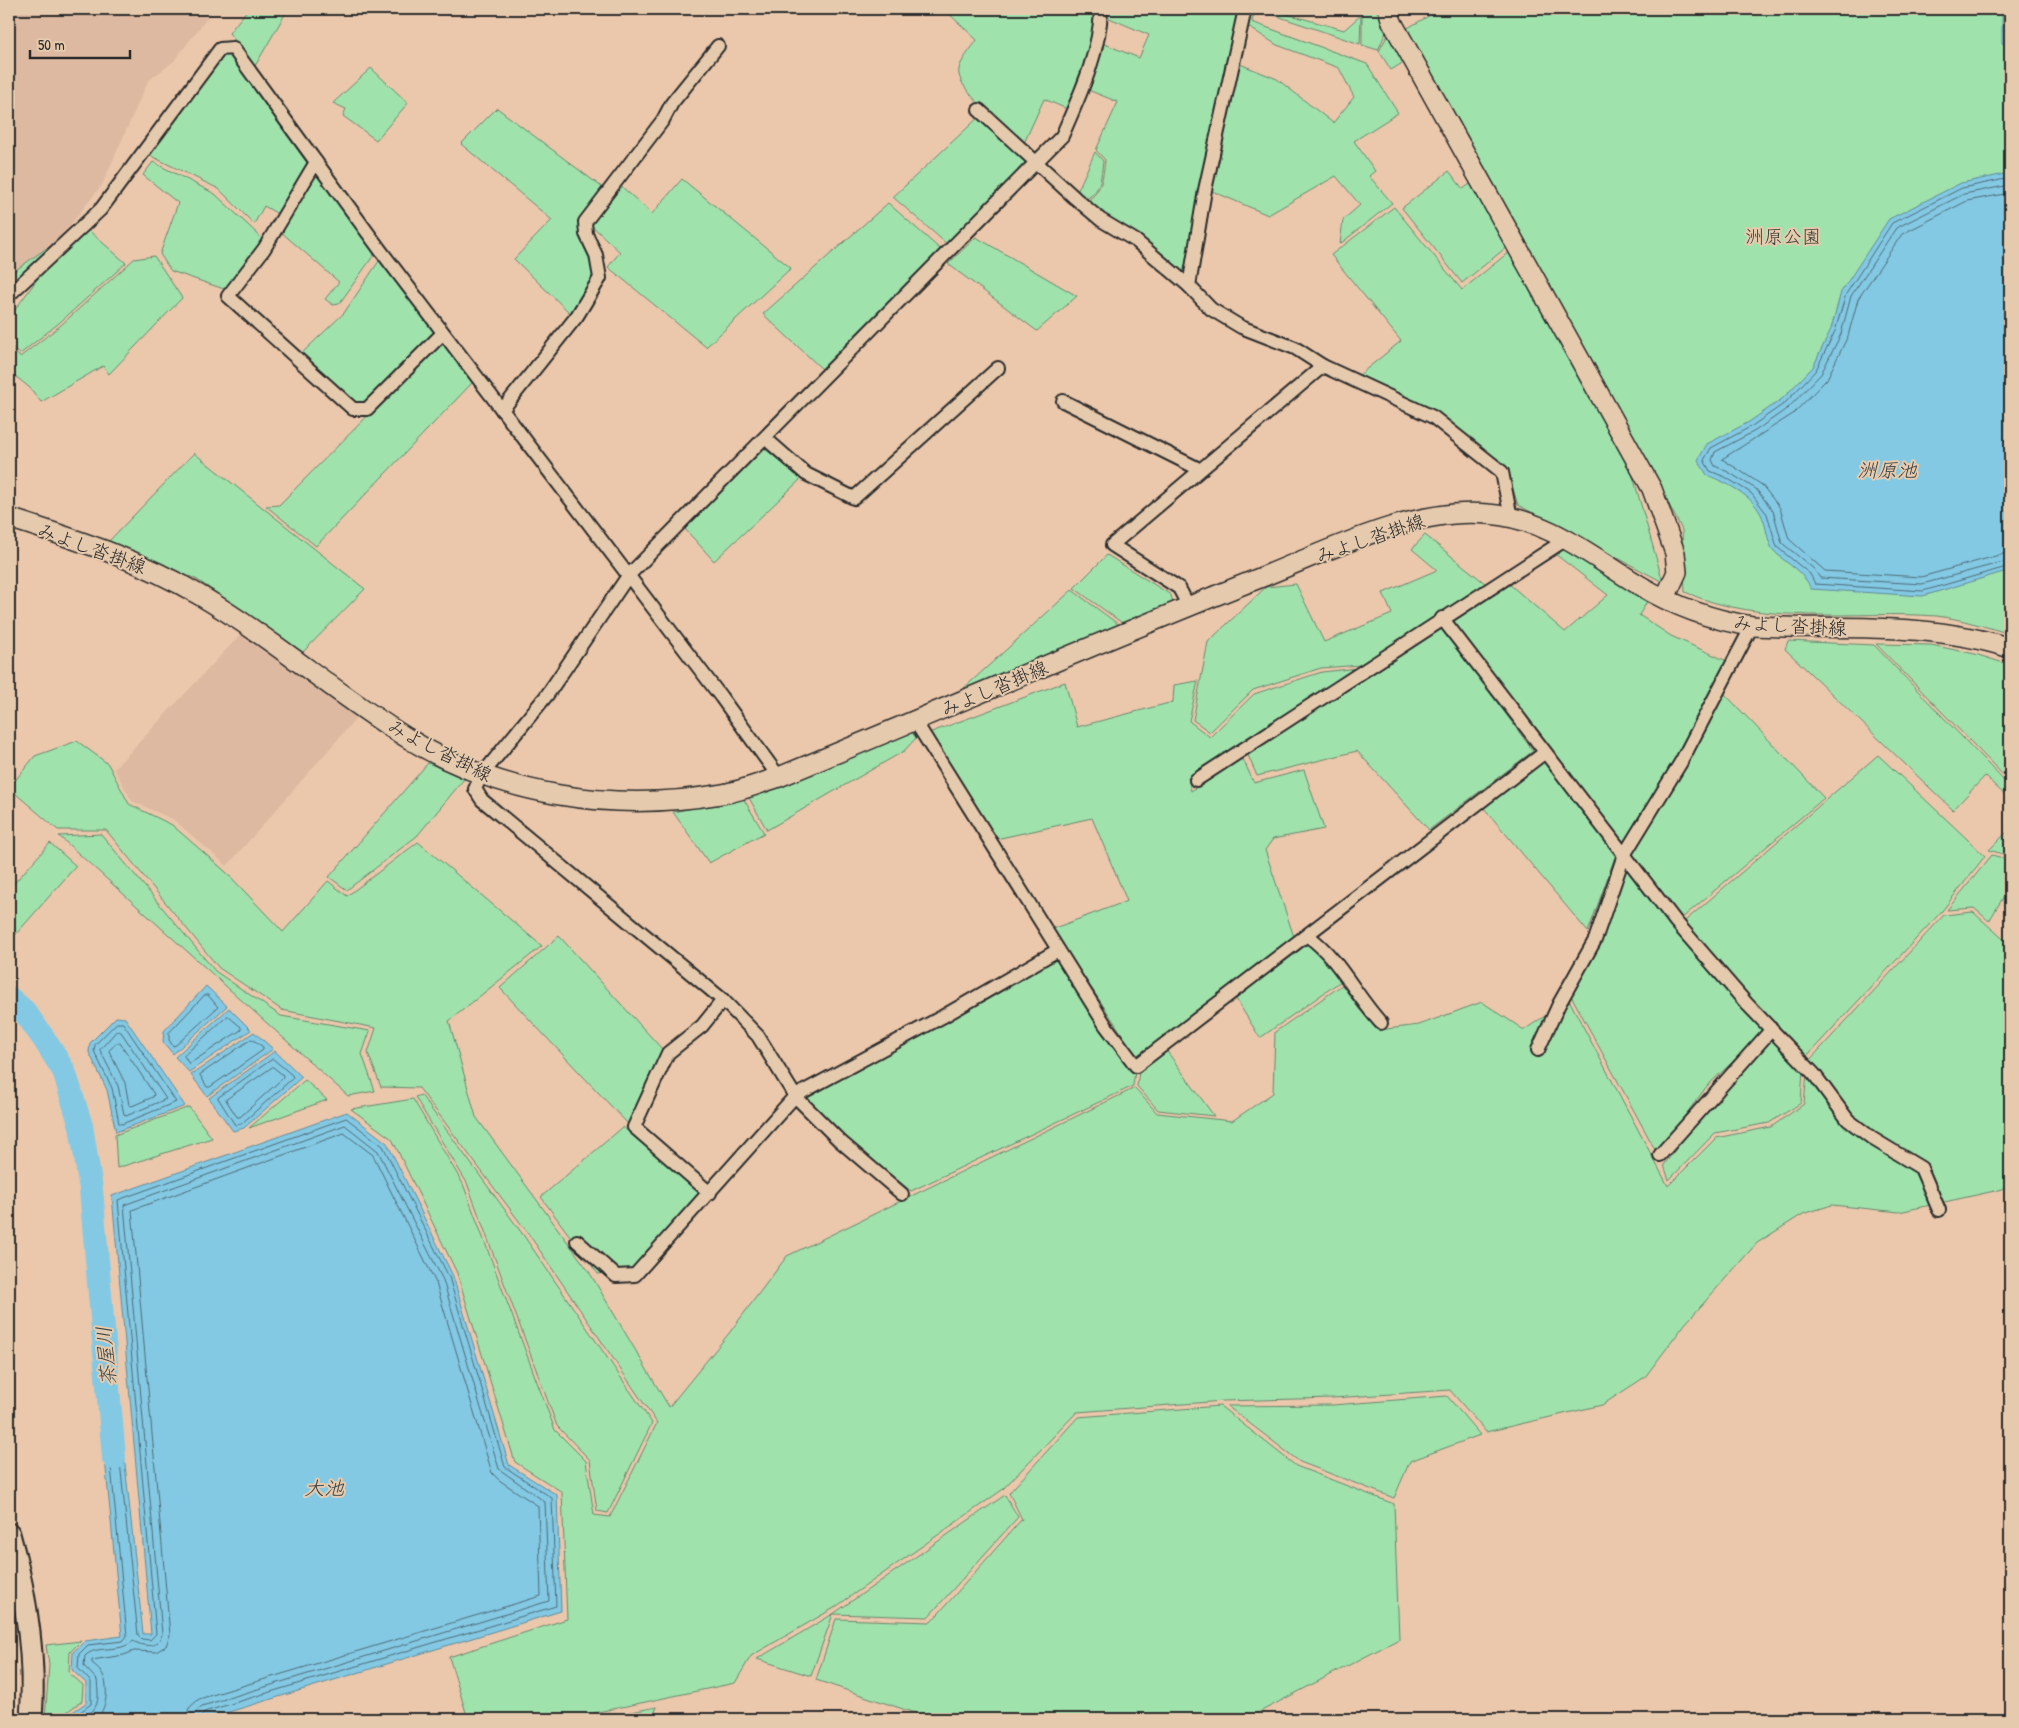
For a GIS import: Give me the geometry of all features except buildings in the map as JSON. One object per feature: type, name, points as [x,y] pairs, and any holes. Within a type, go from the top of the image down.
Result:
[{"type":"main road","points":[[1388,9],[1392,22],[1652,489],[1675,553],[1677,572],[1665,598]]},
{"type":"main road","name":"みよし沓掛線","points":[[9,518],[91,544],[156,572],[202,596],[405,737],[481,776],[535,792],[586,800],[659,802],[724,794],[779,778],[1189,607],[1392,526],[1459,512],[1511,518],[1545,528],[1568,538],[1640,586],[1706,617],[1752,626],[1899,628],[1945,632],[2010,648]]},
{"type":"main road","points":[[9,1534],[20,1577],[30,1639],[30,1719]]},
{"type":"street","points":[[902,1194],[840,1141],[795,1096],[758,1036],[723,1000],[482,800],[475,790],[481,776],[547,695],[628,576],[1062,136],[1082,92],[1101,27],[1102,9]]},
{"type":"street","points":[[1189,286],[1205,190],[1244,9]]},
{"type":"street","points":[[502,410],[577,316],[600,278],[596,255],[586,234],[585,222],[663,120],[672,102],[718,46]]},
{"type":"street","points":[[9,295],[101,209],[220,49],[233,48],[443,333],[721,696],[779,778]]},
{"type":"street","points":[[980,110],[1101,220],[1136,241],[1189,286],[1211,309],[1241,327],[1295,348],[1323,366],[1433,417],[1502,472],[1511,518]]},
{"type":"street","points":[[316,162],[264,249],[228,296],[353,410],[367,409],[443,333]]},
{"type":"street","points":[[1189,607],[1179,588],[1112,545],[1199,469],[1323,366]]},
{"type":"street","points":[[765,438],[806,474],[854,498],[998,368]]},
{"type":"street","points":[[1063,401],[1199,469]]},
{"type":"street","points":[[1196,780],[1442,618],[1568,538]]},
{"type":"street","points":[[1442,618],[1544,753],[1722,977],[1828,1090],[1848,1120],[1873,1139],[1921,1168],[1939,1210]]},
{"type":"street","points":[[1538,1050],[1559,1004],[1594,940],[1624,855],[1681,762],[1752,626]]},
{"type":"street","points":[[915,721],[1106,1026],[1136,1066],[1308,936],[1438,832],[1544,753]]},
{"type":"street","points":[[1308,936],[1321,945],[1340,968],[1363,1004],[1381,1023]]},
{"type":"street","points":[[577,1241],[616,1276],[635,1275],[795,1096],[942,1017],[1058,950]]},
{"type":"street","points":[[710,1193],[634,1127],[668,1053],[702,1026],[723,1000]]},
{"type":"street","points":[[1660,1156],[1772,1029]]},
{"type":"shaded area","points":[[9,9],[214,9],[174,61],[148,81],[102,185],[54,245],[9,294]]},
{"type":"shaded area","points":[[243,632],[359,715],[227,866],[174,820],[132,801],[114,769]]},
{"type":"green space","points":[[248,9],[288,9],[255,66],[229,33]]},
{"type":"green space","points":[[944,9],[1097,9],[1091,47],[1078,85],[1067,109],[1044,99],[1024,143],[984,109],[965,87],[960,77],[960,65],[977,40]]},
{"type":"green space","points":[[1107,9],[1239,9],[1201,189],[1185,277],[1087,201],[1096,193],[1101,183],[1105,160],[1096,150],[1118,102],[1088,90],[1102,43],[1139,58],[1149,35],[1107,17]]},
{"type":"green space","points":[[1248,9],[1255,9],[1252,22],[1367,64],[1398,113],[1354,141],[1375,171],[1369,176],[1392,203],[1340,244],[1343,220],[1360,205],[1336,176],[1268,215],[1212,191],[1240,64],[1277,79],[1333,123],[1354,97],[1339,68],[1277,45],[1247,26]]},
{"type":"green space","points":[[1269,9],[1344,30],[1361,15],[1360,44],[1274,15]]},
{"type":"green space","points":[[1362,9],[1382,9],[1388,28],[1378,50],[1362,45]]},
{"type":"green space","name":"洲原公園","points":[[1441,9],[2010,9],[2010,634],[1965,621],[1937,616],[1810,615],[1746,610],[1715,603],[1685,592],[1682,530],[1642,451],[1404,30]]},
{"type":"green space","points":[[1390,31],[1407,60],[1391,70],[1379,51]]},
{"type":"green space","points":[[223,55],[230,56],[307,163],[278,214],[264,206],[254,224],[219,189],[149,155]]},
{"type":"green space","points":[[371,68],[408,103],[376,140],[343,116],[346,109],[333,103]]},
{"type":"green space","points":[[497,108],[603,188],[580,218],[580,237],[592,257],[594,277],[570,313],[514,259],[552,220],[461,144]]},
{"type":"green space","points":[[980,116],[1031,164],[948,245],[893,197]]},
{"type":"green space","points":[[1095,152],[1103,161],[1101,178],[1095,192],[1086,199],[1077,192]]},
{"type":"green space","points":[[153,162],[215,194],[265,241],[227,290],[171,271],[160,254],[178,203],[143,175]]},
{"type":"green space","points":[[316,171],[376,252],[339,304],[333,305],[325,299],[339,282],[281,232]]},
{"type":"green space","points":[[1449,171],[1463,189],[1473,182],[1508,246],[1462,283],[1402,208]]},
{"type":"green space","points":[[682,179],[791,268],[706,347],[608,267],[620,252],[591,225],[621,186],[652,214]]},
{"type":"green space","points":[[888,203],[941,250],[823,370],[763,314]]},
{"type":"green space","points":[[1394,207],[1462,290],[1509,252],[1632,473],[1663,582],[1518,505],[1507,470],[1358,376],[1401,341],[1331,255]]},
{"type":"green space","points":[[87,229],[126,263],[59,323],[20,354],[9,345],[9,318],[49,263]]},
{"type":"green space","points":[[976,237],[1077,296],[1037,331],[948,264]]},
{"type":"green space","points":[[48,247],[51,250],[9,290],[9,275]]},
{"type":"green space","points":[[154,256],[182,298],[109,374],[103,366],[41,402],[30,388],[9,371],[9,348],[20,357],[61,325],[134,259]]},
{"type":"green space","points":[[381,258],[437,333],[365,404],[355,404],[301,354],[344,313]]},
{"type":"green space","points":[[442,341],[473,382],[316,546],[266,506],[279,505]]},
{"type":"green space","points":[[764,448],[801,479],[714,561],[685,529]]},
{"type":"green space","points":[[194,453],[365,589],[303,652],[196,579],[108,542]]},
{"type":"green space","points":[[1425,535],[1486,584],[1361,665],[1321,668],[1253,690],[1210,732],[1193,720],[1208,642],[1266,587],[1296,584],[1324,642],[1392,614],[1383,593],[1437,570],[1412,549]]},
{"type":"green space","points":[[1567,546],[1648,600],[1639,615],[1671,636],[1729,662],[1678,758],[1624,842],[1548,749],[1449,620],[1508,583],[1565,632],[1608,595],[1555,554]]},
{"type":"green space","points":[[1107,555],[1171,595],[1173,603],[1125,625],[1074,588]]},
{"type":"green space","points":[[1072,590],[1122,627],[953,698]]},
{"type":"green space","points":[[1441,626],[1533,751],[1429,830],[1357,751],[1257,776],[1247,753]]},
{"type":"green space","points":[[1788,641],[1874,645],[2010,787],[2010,800],[1985,776],[1953,810],[1785,649]]},
{"type":"green space","points":[[1876,644],[1931,645],[1975,654],[2010,665],[2010,782]]},
{"type":"green space","points":[[1358,668],[1188,778],[1191,791],[1242,757],[1254,783],[1304,770],[1324,829],[1273,839],[1265,850],[1294,937],[1138,1058],[1052,929],[1127,901],[1092,818],[996,839],[929,733],[1065,682],[1077,727],[1173,702],[1174,685],[1198,681],[1189,721],[1210,737],[1254,694],[1322,672]]},
{"type":"green space","points":[[1723,692],[1824,798],[1682,918],[1629,853]]},
{"type":"green space","points":[[911,731],[916,738],[904,751],[767,830],[748,796]]},
{"type":"green space","points":[[77,741],[108,764],[129,804],[172,825],[226,872],[283,932],[328,881],[347,896],[418,842],[542,946],[449,1021],[476,1117],[588,1270],[669,1407],[730,1332],[787,1256],[1135,1088],[1157,1113],[1232,1121],[1273,1093],[1275,1032],[1342,985],[1359,1009],[1379,1030],[1419,1025],[1482,1002],[1524,1030],[1569,1000],[1668,1186],[1716,1138],[1771,1127],[1804,1104],[1808,1062],[1944,915],[1973,912],[2010,945],[2010,1185],[1999,1190],[1899,1212],[1832,1205],[1803,1214],[1757,1243],[1685,1324],[1645,1377],[1602,1405],[1486,1432],[1450,1390],[1333,1398],[1223,1401],[1077,1412],[1002,1490],[834,1608],[751,1656],[735,1683],[565,1719],[468,1719],[449,1657],[567,1619],[562,1492],[515,1462],[457,1273],[392,1139],[351,1109],[413,1099],[463,1184],[555,1430],[586,1461],[594,1515],[610,1517],[657,1423],[528,1233],[419,1088],[381,1087],[368,1053],[376,1028],[282,1010],[219,968],[106,830],[58,830],[9,788],[35,756]]},
{"type":"green space","points":[[1878,755],[1985,856],[1942,911],[1806,1057],[1728,976],[1685,921]]},
{"type":"green space","points":[[1543,761],[1616,854],[1588,932],[1484,808]]},
{"type":"green space","points":[[428,763],[464,779],[417,836],[347,890],[329,877]]},
{"type":"green space","points":[[743,798],[764,833],[709,863],[673,812]]},
{"type":"green space","points":[[2010,829],[2010,856],[1989,850]]},
{"type":"green space","points":[[101,834],[215,971],[281,1016],[370,1031],[362,1054],[375,1091],[348,1096],[59,836]]},
{"type":"green space","points":[[50,843],[76,866],[9,942],[9,889]]},
{"type":"green space","points":[[1992,855],[2010,860],[2010,886],[1989,921],[1974,908],[1947,910]]},
{"type":"green space","points":[[1625,862],[1718,980],[1767,1029],[1707,1086],[1657,1153],[1568,990]]},
{"type":"green space","points":[[559,936],[662,1049],[628,1124],[500,988]]},
{"type":"green space","points":[[1308,942],[1341,981],[1260,1038],[1236,999]]},
{"type":"green space","points":[[1056,959],[1102,1033],[1135,1071],[1133,1086],[911,1191],[845,1137],[806,1099]]},
{"type":"green space","points":[[1772,1037],[1803,1068],[1801,1103],[1769,1123],[1715,1133],[1669,1180],[1664,1165],[1704,1111]]},
{"type":"green space","points":[[1166,1050],[1214,1116],[1158,1110],[1137,1086],[1139,1071]]},
{"type":"green space","points":[[305,1080],[327,1100],[249,1128]]},
{"type":"green space","points":[[421,1095],[524,1236],[652,1423],[608,1513],[597,1511],[590,1460],[557,1426],[467,1183],[415,1097]]},
{"type":"green space","points":[[189,1107],[212,1138],[117,1168],[115,1135]]},
{"type":"green space","points":[[623,1127],[702,1195],[632,1270],[598,1274],[541,1197]]},
{"type":"green space","points":[[1447,1396],[1480,1435],[1410,1461],[1394,1498],[1300,1462],[1227,1406],[1333,1405]]},
{"type":"green space","points":[[1220,1406],[1296,1466],[1394,1504],[1399,1639],[1246,1719],[933,1719],[816,1680],[836,1619],[931,1622],[1022,1519],[1009,1493],[1078,1417]]},
{"type":"green space","points":[[1005,1495],[1018,1517],[928,1617],[833,1614]]},
{"type":"green space","points":[[833,1614],[811,1676],[757,1659]]},
{"type":"green space","points":[[81,1641],[70,1652],[69,1673],[83,1685],[82,1701],[57,1719],[45,1719],[49,1665],[46,1645]]},
{"type":"green space","points":[[657,1707],[652,1719],[595,1719]]},
{"type":"water","points":[[2002,9],[2010,9],[2010,49],[2002,43]]},
{"type":"water","name":"洲原池","points":[[2010,173],[2010,570],[1923,596],[1811,589],[1804,577],[1772,548],[1764,522],[1755,505],[1733,487],[1707,475],[1698,460],[1707,444],[1749,422],[1782,399],[1813,367],[1831,329],[1841,292],[1889,219],[1961,183]]},
{"type":"water","points":[[206,986],[227,1006],[173,1054],[163,1042],[164,1031]]},
{"type":"water","points":[[229,1008],[251,1030],[189,1072],[175,1057]]},
{"type":"water","points":[[116,1017],[125,1018],[185,1106],[116,1132],[107,1090],[89,1052],[90,1043]]},
{"type":"water","points":[[254,1032],[273,1049],[207,1096],[191,1075]]},
{"type":"water","points":[[275,1051],[302,1077],[244,1128],[233,1131],[209,1098]]},
{"type":"water","name":"大池","points":[[347,1112],[387,1143],[453,1276],[509,1465],[557,1495],[561,1611],[229,1712],[195,1719],[62,1719],[86,1703],[86,1683],[72,1670],[73,1652],[85,1641],[122,1636],[102,1427],[121,1426],[143,1634],[151,1634],[112,1196]]},
{"type":"waterway","name":"茶屋川","points":[[9,998],[24,1011],[64,1071],[81,1126],[91,1189],[114,1458]]}]
